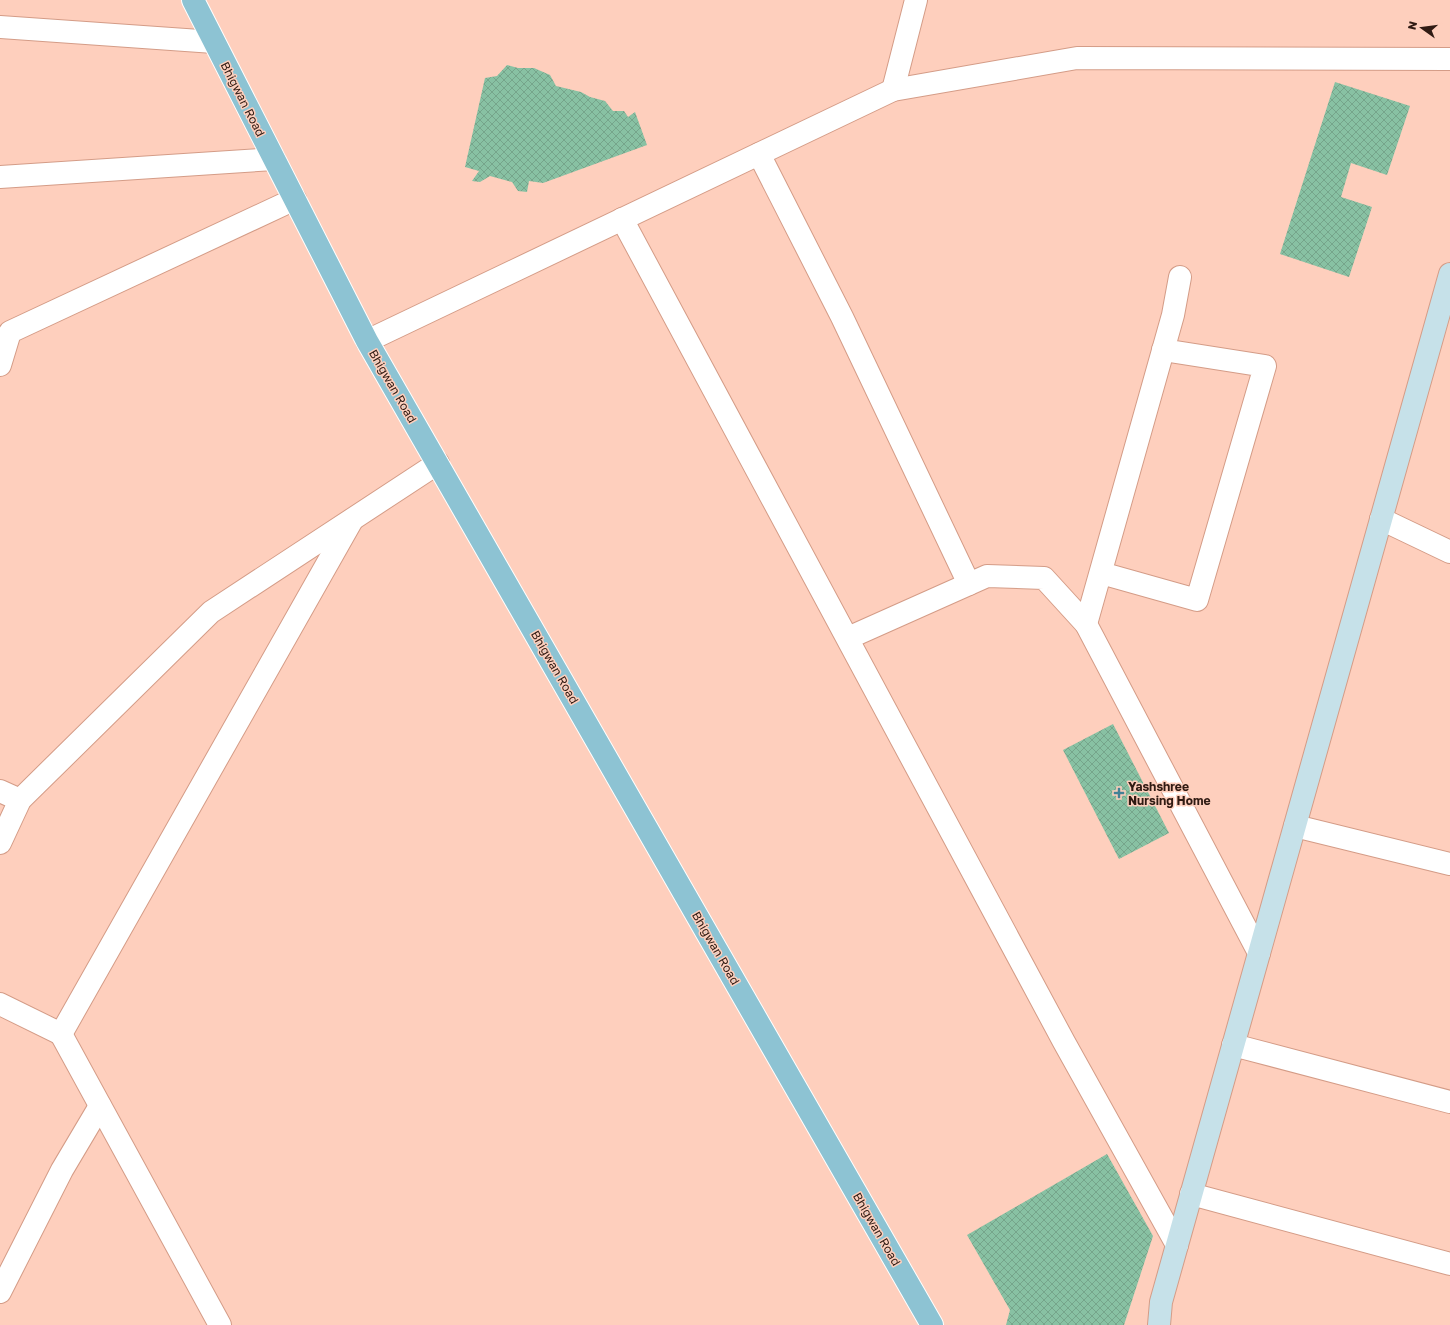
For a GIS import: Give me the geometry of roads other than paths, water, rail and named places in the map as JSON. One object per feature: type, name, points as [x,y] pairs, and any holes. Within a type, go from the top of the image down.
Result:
[{"type":"main road","name":"Bhigwan Road","points":[[193,0],[367,341],[932,1325]]},
{"type":"street","points":[[893,90],[916,0]]},
{"type":"street","points":[[0,27],[214,42]]},
{"type":"street","points":[[367,341],[893,90],[1077,58],[1450,59]]},
{"type":"street","points":[[759,154],[842,317],[968,584]]},
{"type":"street","points":[[0,177],[274,159]]},
{"type":"street","points":[[0,365],[10,332],[295,199]]},
{"type":"street","points":[[622,219],[1064,1042],[1177,1245]]},
{"type":"street","points":[[1159,1325],[1161,1302],[1450,275]]},
{"type":"street","points":[[1086,624],[1173,315],[1180,277]]},
{"type":"street","points":[[1100,573],[1197,600],[1265,366],[1163,350]]},
{"type":"street","points":[[0,843],[20,800],[211,612],[438,463]]},
{"type":"street","points":[[1381,519],[1450,552]]},
{"type":"street","points":[[61,1034],[352,520]]},
{"type":"street","points":[[848,638],[987,576],[1044,578],[1086,624],[1259,953]]},
{"type":"street","points":[[0,791],[20,800]]},
{"type":"street","points":[[1294,826],[1450,864]]},
{"type":"street","points":[[0,1004],[61,1034],[220,1325]]},
{"type":"street","points":[[1233,1045],[1450,1102]]},
{"type":"street","points":[[0,1292],[62,1170],[100,1106]]},
{"type":"street","points":[[1191,1194],[1450,1264]]},
{"type":"place","name":"Yashshree Nursing Home","points":[[1119,793]]}]
